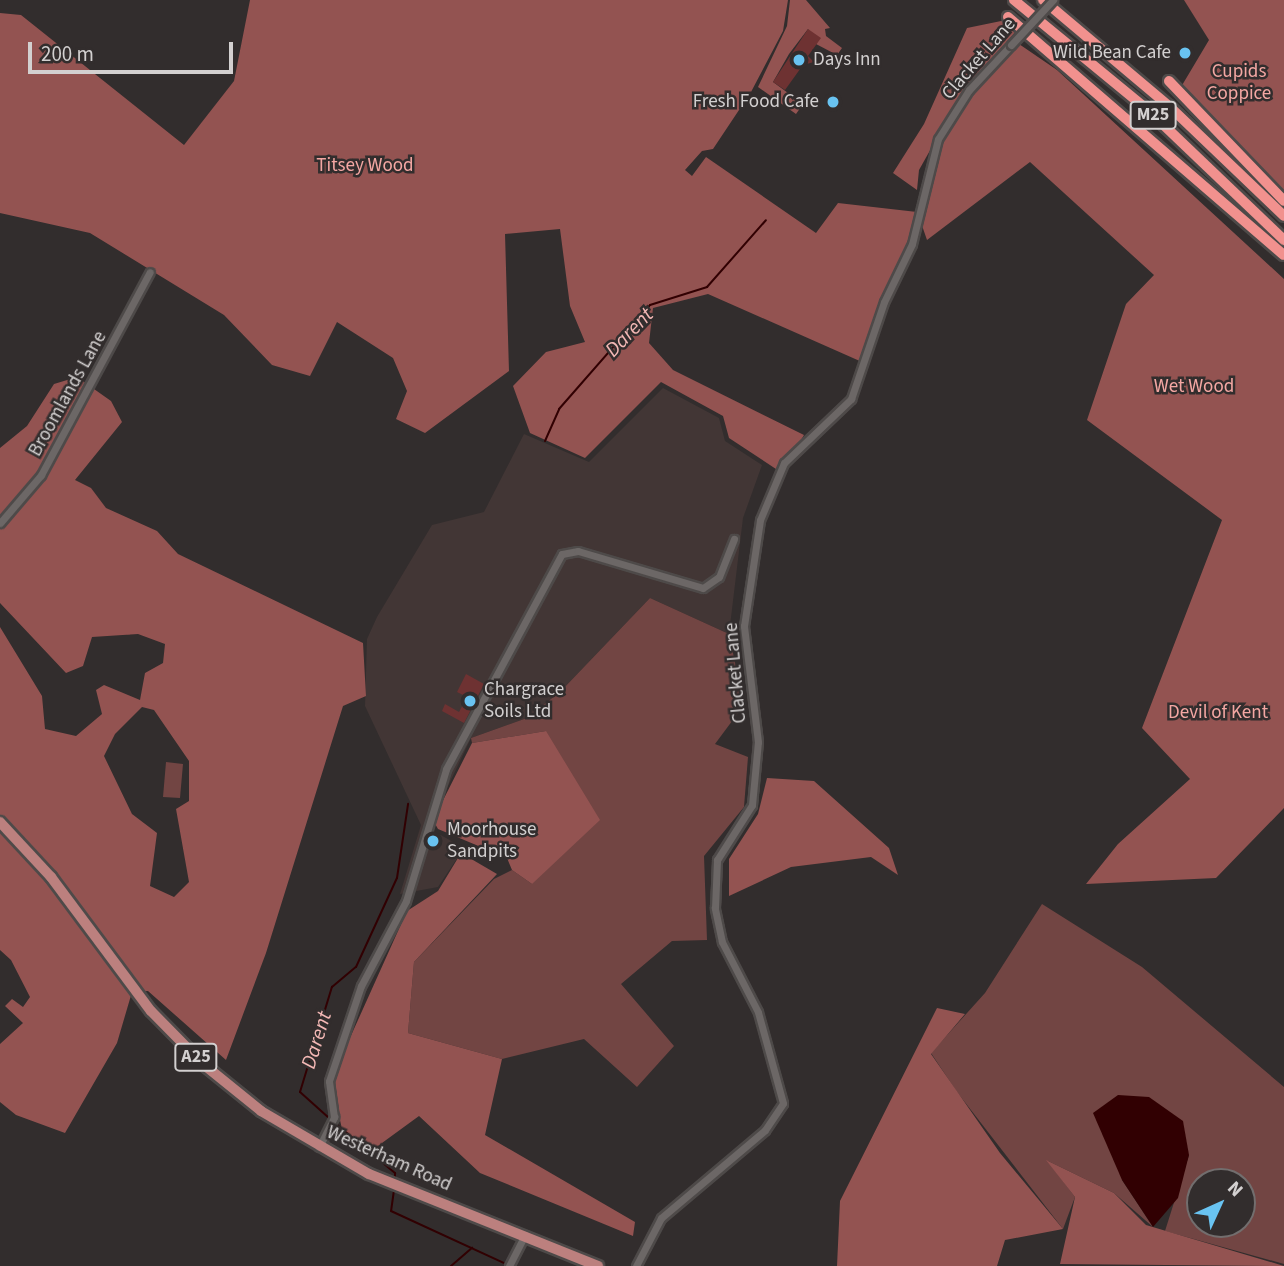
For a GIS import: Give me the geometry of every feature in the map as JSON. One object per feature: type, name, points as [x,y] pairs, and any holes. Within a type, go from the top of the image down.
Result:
[{"type":"highway","name":"M25","points":[[1014,0],[1149,111],[1284,240]]},
{"type":"highway","name":"M25","points":[[1043,0],[1169,106],[1284,216]]},
{"type":"highway","name":"M25","points":[[1008,17],[1284,255]]},
{"type":"highway","name":"M25","points":[[1169,82],[1284,201]]},
{"type":"main road","name":"Westerham Road","points":[[0,822],[51,877],[176,1038],[246,1099],[318,1148],[394,1184],[525,1234],[598,1266]]},
{"type":"street","name":"Clacket Lane","points":[[636,1266],[661,1218],[765,1130],[783,1103],[758,1012],[720,936],[715,908],[717,860],[752,805],[758,742],[744,626],[760,520],[783,463],[851,399],[884,302],[912,244],[938,139],[969,90],[1053,0]]},
{"type":"street","name":"Broomlands Lane","points":[[0,523],[41,475],[150,272]]},
{"type":"street","points":[[318,1148],[334,1117],[329,1081],[353,1010],[407,901],[446,769],[562,554],[578,551],[703,588],[719,577],[734,539]]},
{"type":"street","points":[[509,1266],[525,1234]]},
{"type":"shaded area","points":[[663,388],[719,418],[725,441],[762,465],[743,518],[729,634],[650,598],[561,691],[527,718],[471,738],[428,828],[464,848],[438,887],[400,894],[421,825],[365,706],[367,639],[377,617],[432,525],[484,512],[524,434],[589,462]]},
{"type":"shaded area","points":[[650,598],[729,634],[744,705],[715,744],[748,757],[744,807],[704,856],[707,940],[672,941],[621,984],[674,1046],[637,1087],[584,1039],[502,1059],[408,1033],[414,962],[494,879],[512,870],[532,884],[546,731],[472,743],[471,738],[527,718],[561,691]]},
{"type":"shaded area","points":[[166,762],[183,764],[180,798],[163,797]]},
{"type":"shaded area","points":[[1042,904],[1142,967],[1284,1087],[1284,1264],[1190,1238],[1256,1238],[1256,1168],[1186,1168],[1186,1237],[1165,1231],[1189,1155],[1122,1180],[1153,1227],[1114,1193],[1048,1161],[1075,1197],[1063,1229],[957,1092],[931,1053],[985,993]]},
{"type":"shaded area","points":[[1118,1095],[1149,1097],[1183,1121],[1189,1155],[1178,1198],[1153,1227],[1122,1180],[1093,1113]]},
{"type":"green space","name":"Titsey Wood","points":[[250,0],[788,0],[783,31],[751,92],[713,149],[702,151],[685,170],[692,176],[706,157],[816,233],[838,203],[917,212],[931,157],[958,105],[1011,45],[1019,44],[1057,70],[1284,279],[1284,808],[1216,878],[1086,884],[1118,844],[1190,779],[1142,728],[1222,520],[1087,420],[1126,304],[1154,275],[1030,162],[927,240],[918,214],[862,362],[708,294],[653,308],[649,343],[673,370],[804,435],[782,473],[729,438],[723,416],[661,382],[585,458],[530,433],[513,386],[546,352],[585,342],[570,306],[560,229],[505,234],[509,371],[425,433],[396,419],[407,391],[393,358],[337,322],[310,376],[272,365],[224,315],[90,233],[0,213],[0,13],[21,15],[184,145],[234,81]]},
{"type":"green space","points":[[790,0],[806,0],[830,28],[825,29],[826,36],[842,48],[837,55],[816,44],[808,29],[789,54],[773,82],[803,104],[796,114],[758,87],[787,26]]},
{"type":"green space","name":"Cupids Coppice","points":[[1184,0],[1284,0],[1284,191],[1181,87],[1209,40]]},
{"type":"green space","points":[[1006,20],[1018,29],[964,90],[919,170],[917,190],[893,173],[924,124],[967,28]]},
{"type":"green space","points":[[77,377],[111,401],[122,422],[75,480],[91,488],[106,508],[157,531],[178,554],[363,643],[366,696],[343,706],[266,953],[226,1060],[148,991],[132,992],[117,1043],[65,1133],[16,1115],[0,1102],[0,1044],[23,1023],[5,1006],[12,999],[23,1007],[30,997],[11,960],[0,950],[0,627],[42,696],[45,729],[76,736],[102,714],[96,690],[104,685],[140,700],[145,673],[163,663],[165,644],[138,634],[92,637],[83,666],[66,673],[0,603],[0,448],[27,426],[54,384]],"holes":[[[142,707],[154,710],[189,761],[189,801],[176,809],[189,882],[174,897],[150,886],[157,833],[132,814],[104,756],[115,734]]]},
{"type":"green space","points":[[546,731],[600,820],[532,884],[512,870],[507,858],[438,829],[433,820],[472,743]]},
{"type":"green space","points":[[767,778],[814,781],[889,848],[898,875],[871,857],[791,867],[729,896],[729,859],[758,814]]},
{"type":"green space","points":[[461,853],[497,874],[414,962],[408,1033],[502,1059],[485,1135],[635,1222],[633,1236],[480,1173],[419,1116],[371,1151],[342,1129],[331,1080],[407,911],[438,891]]},
{"type":"green space","points":[[937,1008],[965,1014],[931,1054],[1000,1153],[1063,1229],[1005,1240],[997,1266],[837,1266],[840,1201]]},
{"type":"green space","points":[[1046,1160],[1114,1193],[1146,1225],[1284,1266],[1060,1264],[1075,1197]]},
{"type":"building","name":"Days Inn","points":[[808,29],[821,38],[808,56],[814,62],[803,65],[785,90],[773,82]]},
{"type":"building","name":"Chargrace Soils Ltd","points":[[466,674],[484,684],[464,723],[442,711],[445,704],[459,712],[467,697],[457,692]]},
{"type":"waterway","name":"Darent","points":[[545,441],[559,409],[650,305],[707,287],[766,220]]},
{"type":"waterway","name":"Darent","points":[[329,1118],[300,1092],[332,987],[356,967],[397,878],[408,804]]},
{"type":"waterway","name":"Darent","points":[[336,1124],[395,1173],[395,1181]]},
{"type":"waterway","name":"Darent","points":[[394,1190],[391,1211],[504,1263]]},
{"type":"waterway","points":[[451,1266],[472,1248]]},
{"type":"place","name":"Wild Bean Cafe","points":[[1185,53]]},
{"type":"place","name":"Days Inn","points":[[799,60]]},
{"type":"place","name":"Fresh Food Cafe","points":[[833,102]]},
{"type":"place","name":"Chargrace Soils Ltd","points":[[470,701]]},
{"type":"place","name":"Moorhouse Sandpits","points":[[433,841]]},
{"type":"park label","name":"Wet Wood","points":[[1194,387]]},
{"type":"park label","name":"Devil of Kent","points":[[1218,713]]}]
